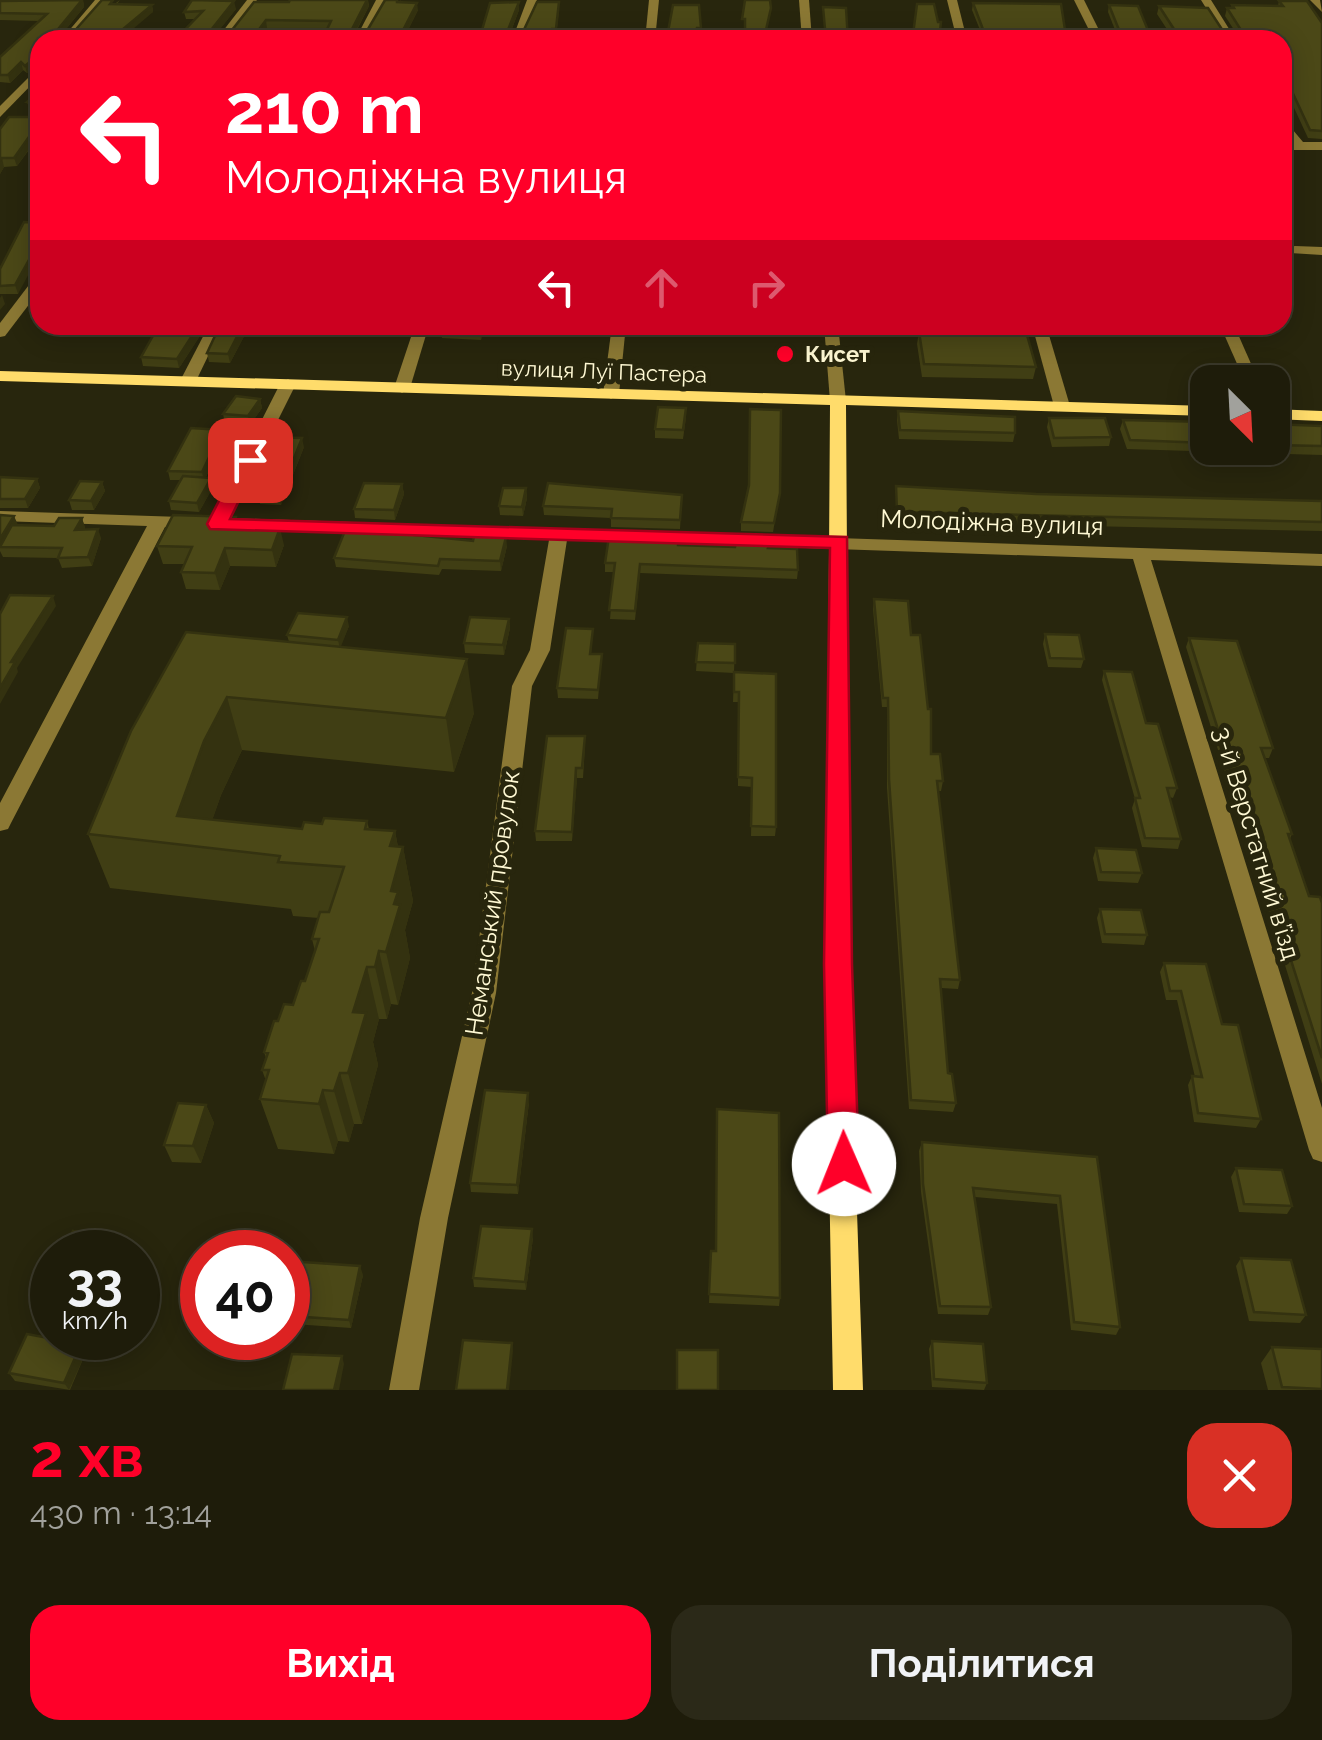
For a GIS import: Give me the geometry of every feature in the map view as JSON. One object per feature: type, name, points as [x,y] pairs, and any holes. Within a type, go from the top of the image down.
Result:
[{"type":"street","points":[[75,30],[102,0]]},
{"type":"street","points":[[229,30],[252,0]]},
{"type":"street","points":[[365,30],[381,0]]},
{"type":"street","points":[[521,30],[532,0]]},
{"type":"street","points":[[651,30],[654,0]]},
{"type":"street","points":[[804,0],[806,30]]},
{"type":"street","points":[[952,0],[960,30]]},
{"type":"street","points":[[1079,0],[1093,30]]},
{"type":"street","points":[[1206,0],[1225,30]]},
{"type":"street","points":[[1314,0],[1322,9]]},
{"type":"street","points":[[4,116],[30,81]]},
{"type":"street","points":[[1292,135],[1299,146]]},
{"type":"street","points":[[1292,146],[1322,146]]},
{"type":"street","points":[[1295,250],[1322,251]]},
{"type":"street","points":[[0,333],[30,293]]},
{"type":"street","points":[[188,381],[211,335]]},
{"type":"street","points":[[402,388],[419,335]]},
{"type":"street","points":[[610,394],[618,335]]},
{"type":"street","points":[[832,335],[838,400],[838,1003],[848,1390]]},
{"type":"street","points":[[1042,335],[1062,406]]},
{"type":"street","points":[[1231,335],[1245,365]]},
{"type":"street","name":"вулиця Луї Пастера","points":[[0,376],[1190,411]]},
{"type":"street","points":[[217,524],[288,384]]},
{"type":"street","points":[[1290,415],[1322,416]]},
{"type":"street","name":"Молодіжна вулиця","points":[[0,516],[1322,560]]},
{"type":"street","points":[[0,823],[158,522]]},
{"type":"street","name":"Неманський провулок","points":[[404,1390],[434,1218],[484,992],[522,686],[540,650],[559,536]]},
{"type":"street","name":"3-й Верстатний в’їзд","points":[[1140,553],[1322,1150]]},
{"type":"building","points":[[82,0],[57,30],[30,30],[30,62],[25,66],[21,62],[8,75],[0,75],[0,57],[47,14],[0,13],[0,1]]},
{"type":"building","points":[[102,0],[113,0],[110,4],[152,5],[122,30],[75,30]]},
{"type":"building","points":[[192,0],[234,1],[211,30],[185,30],[203,11],[184,12]]},
{"type":"building","points":[[367,0],[352,30],[327,30],[331,21],[266,20],[258,30],[232,30],[254,2]]},
{"type":"building","points":[[385,0],[417,3],[403,30],[368,30]]},
{"type":"building","points":[[745,0],[770,0],[766,30],[745,30]]},
{"type":"building","points":[[1279,1],[1307,1],[1322,23],[1322,131],[1310,130],[1292,91],[1292,30],[1241,30],[1227,8],[1283,6]]},
{"type":"building","points":[[519,2],[508,30],[482,30],[490,3]]},
{"type":"building","points":[[537,2],[559,2],[556,29],[524,30]]},
{"type":"building","points":[[973,3],[1061,4],[1065,30],[983,30]]},
{"type":"building","points":[[917,4],[934,4],[940,30],[914,30]]},
{"type":"building","points":[[673,5],[699,5],[701,28],[668,30]]},
{"type":"building","points":[[1109,5],[1138,6],[1148,30],[1119,30]]},
{"type":"building","points":[[1159,6],[1208,8],[1222,30],[1175,30]]},
{"type":"building","points":[[823,7],[846,8],[847,30],[825,30]]},
{"type":"building","points":[[9,117],[30,117],[30,135],[14,158],[0,161],[0,129]]},
{"type":"building","points":[[24,222],[30,222],[30,258],[15,285],[0,286],[0,269]]},
{"type":"building","points":[[153,335],[193,335],[177,359],[141,357]]},
{"type":"building","points":[[215,335],[238,335],[228,354],[207,353]]},
{"type":"building","points":[[919,335],[1027,335],[1036,367],[924,364]]},
{"type":"building","points":[[236,396],[260,399],[248,416],[223,414]]},
{"type":"building","points":[[658,407],[686,408],[683,430],[655,429]]},
{"type":"building","points":[[750,409],[781,410],[780,493],[774,523],[741,522],[749,485]]},
{"type":"building","points":[[898,411],[1015,417],[1015,433],[900,430]]},
{"type":"building","points":[[1049,418],[1105,418],[1111,437],[1054,438]]},
{"type":"building","points":[[1123,420],[1190,422],[1190,442],[1130,440]]},
{"type":"building","points":[[1290,425],[1322,426],[1322,446],[1290,445]]},
{"type":"building","points":[[191,428],[222,430],[202,472],[168,471]]},
{"type":"building","points":[[267,437],[302,438],[279,496],[258,495],[266,476],[251,475]]},
{"type":"building","points":[[183,476],[211,478],[197,503],[169,501]]},
{"type":"building","points":[[0,477],[37,479],[25,499],[0,499]]},
{"type":"building","points":[[80,481],[102,482],[91,501],[69,500]]},
{"type":"building","points":[[364,483],[402,484],[394,510],[354,509]]},
{"type":"building","points":[[548,483],[682,495],[680,520],[611,518],[612,509],[543,506]]},
{"type":"building","points":[[896,486],[1036,494],[1322,501],[1322,522],[897,512]]},
{"type":"building","points":[[503,488],[526,488],[522,507],[499,506]]},
{"type":"building","points":[[0,515],[14,516],[0,539]]},
{"type":"building","points":[[173,515],[236,517],[233,527],[280,528],[272,550],[225,548],[215,573],[181,572],[192,547],[157,546]]},
{"type":"building","points":[[59,518],[82,518],[75,530],[98,529],[88,557],[58,558],[62,548],[0,547],[12,525],[54,526]]},
{"type":"building","points":[[346,528],[473,541],[474,536],[506,537],[500,561],[440,559],[438,566],[334,558]]},
{"type":"building","points":[[609,536],[678,538],[678,545],[735,547],[737,540],[770,541],[768,548],[797,549],[798,570],[640,564],[635,611],[609,610],[615,563],[605,563]]},
{"type":"building","points":[[10,595],[53,596],[11,662],[15,662],[0,688],[0,614]]},
{"type":"building","points":[[874,599],[908,601],[911,635],[920,635],[931,709],[931,754],[940,754],[943,781],[937,781],[960,980],[940,979],[948,1073],[952,1074],[956,1103],[911,1100],[889,779],[888,698],[883,698]]},
{"type":"building","points":[[298,613],[347,617],[338,640],[287,635]]},
{"type":"building","points":[[470,617],[509,619],[503,645],[464,643]]},
{"type":"building","points":[[566,628],[593,629],[590,654],[602,654],[598,690],[557,688]]},
{"type":"building","points":[[186,632],[467,659],[446,718],[227,697],[204,741],[177,816],[302,829],[304,822],[322,824],[324,818],[367,821],[365,829],[395,831],[390,846],[403,847],[391,891],[398,892],[394,904],[400,905],[386,952],[379,951],[375,967],[367,967],[353,1012],[366,1013],[348,1073],[340,1073],[334,1091],[323,1090],[319,1104],[260,1099],[269,1070],[262,1070],[274,1021],[278,1021],[284,1004],[293,1005],[301,981],[305,981],[319,939],[312,939],[320,912],[329,912],[344,867],[278,862],[280,856],[88,834],[131,731]]},
{"type":"building","points":[[1045,634],[1079,635],[1084,659],[1050,658]]},
{"type":"building","points":[[1189,638],[1237,641],[1273,748],[1261,748],[1309,896],[1320,897],[1322,903],[1322,1058]]},
{"type":"building","points":[[698,643],[735,644],[735,663],[696,662]]},
{"type":"building","points":[[1104,671],[1132,672],[1146,723],[1158,724],[1177,788],[1167,788],[1181,839],[1145,838],[1135,798],[1140,798]]},
{"type":"building","points":[[734,672],[776,674],[776,827],[751,826],[752,778],[738,777],[739,692],[734,692]]},
{"type":"building","points":[[547,736],[585,736],[582,768],[576,768],[572,832],[535,831]]},
{"type":"building","points":[[1096,848],[1136,850],[1142,873],[1101,872]]},
{"type":"building","points":[[1100,909],[1141,910],[1147,935],[1105,934]]},
{"type":"building","points":[[1164,963],[1206,964],[1222,1024],[1238,1025],[1261,1119],[1198,1113],[1192,1076],[1202,1077],[1181,991],[1170,991]]},
{"type":"building","points":[[485,1090],[528,1093],[517,1185],[470,1183]]},
{"type":"building","points":[[178,1103],[206,1105],[193,1146],[164,1145]]},
{"type":"building","points":[[717,1109],[779,1113],[780,1298],[709,1294],[711,1251],[716,1251]]},
{"type":"building","points":[[922,1142],[1097,1157],[1120,1327],[1074,1322],[1060,1196],[973,1188],[991,1307],[940,1306],[923,1184]]},
{"type":"building","points":[[1236,1168],[1282,1170],[1292,1206],[1244,1204]]},
{"type":"building","points":[[481,1226],[532,1229],[525,1282],[473,1278]]},
{"type":"building","points":[[1241,1258],[1291,1260],[1306,1315],[1254,1312]]},
{"type":"building","points":[[310,1262],[360,1266],[349,1320],[310,1317]]},
{"type":"building","points":[[27,1334],[30,1360],[74,1360],[64,1383],[9,1373]]},
{"type":"building","points":[[463,1340],[512,1343],[507,1390],[456,1390]]},
{"type":"building","points":[[932,1341],[983,1344],[987,1383],[934,1379]]},
{"type":"building","points":[[1272,1347],[1322,1349],[1322,1389],[1282,1387]]},
{"type":"building","points":[[677,1350],[718,1350],[718,1390],[677,1390]]},
{"type":"building","points":[[310,1355],[342,1356],[334,1390],[283,1390],[290,1360],[310,1360]]},
{"type":"place","name":"Кисет","points":[[785,354]]},
{"type":"route","points":[[250,460],[217,524],[840,542],[838,1003],[844,1164]]}]
